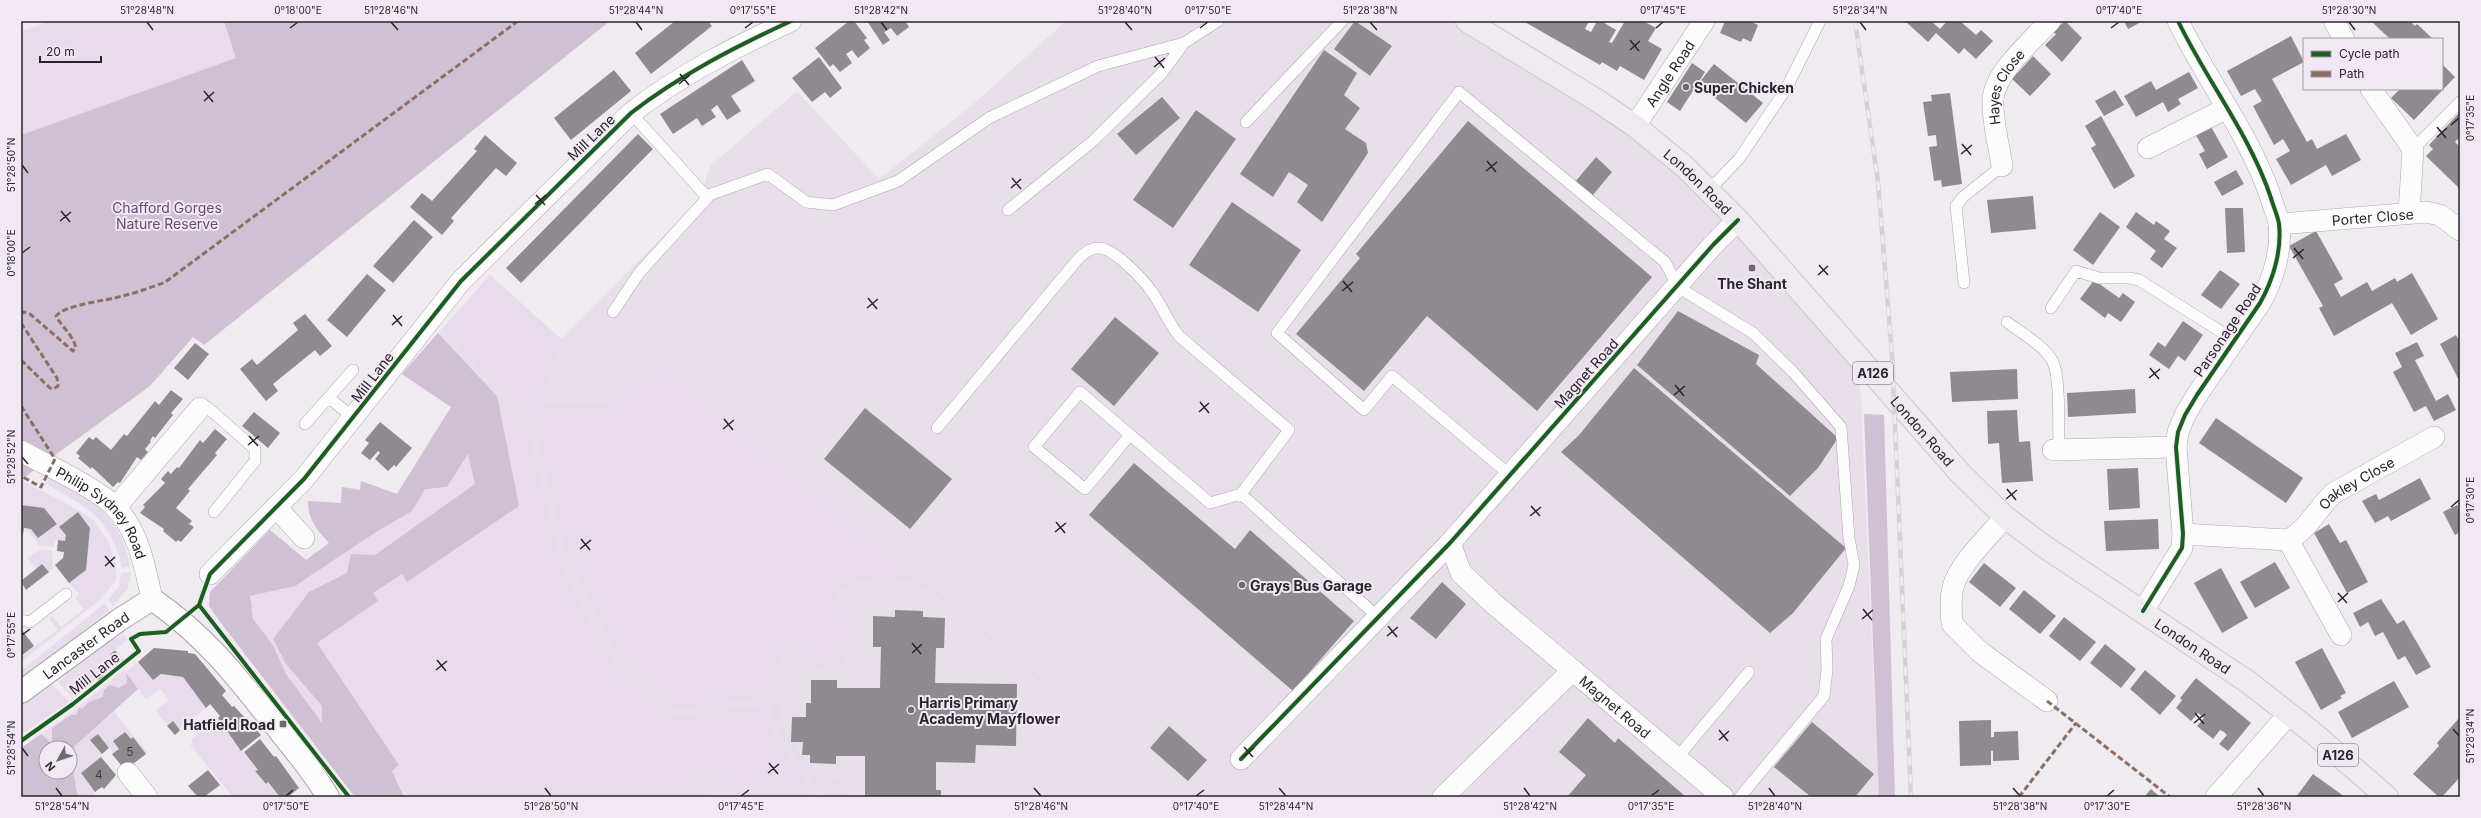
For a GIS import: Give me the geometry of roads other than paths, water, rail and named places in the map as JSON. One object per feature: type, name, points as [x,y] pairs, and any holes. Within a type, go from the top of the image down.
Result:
[{"type":"main road","name":"London Road","points":[[1467,21],[1635,126],[1684,166],[1710,190],[1738,220],[1960,473],[2005,517],[2045,547],[2248,682],[2289,714],[2387,797]]},
{"type":"street","name":"Mill Lane","points":[[210,574],[304,479],[354,418],[461,281],[631,113],[655,94],[733,48],[791,21]]},
{"type":"street","name":"Angle Road","points":[[1635,126],[1704,21]]},
{"type":"street","name":"Hayes Close","points":[[2002,166],[1994,112],[1993,99],[1995,92],[2006,69],[2050,21]]},
{"type":"street","name":"Parsonage Road","points":[[2143,611],[2182,548],[2183,534],[2176,447],[2184,415],[2269,287],[2278,251],[2279,224],[2266,185],[2227,108],[2178,21]]},
{"type":"street","points":[[2334,21],[2343,38]]},
{"type":"street","points":[[2372,90],[2413,149],[2409,213]]},
{"type":"street","points":[[2148,148],[2227,108]]},
{"type":"street","name":"Porter Close","points":[[2279,224],[2426,212],[2440,215],[2460,230]]},
{"type":"street","name":"Magnet Road","points":[[1723,797],[1676,759],[1574,670],[1494,604],[1461,572],[1450,542],[1678,287],[1713,245],[1738,220]]},
{"type":"street","points":[[116,507],[200,408]]},
{"type":"street","name":"Oakley Close","points":[[2288,540],[2296,536],[2334,493],[2434,438]]},
{"type":"street","points":[[2056,449],[2176,447]]},
{"type":"street","name":"Philip Sydney Road","points":[[21,451],[94,492],[116,507],[136,540],[152,599]]},
{"type":"street","points":[[276,507],[304,538]]},
{"type":"street","points":[[2005,517],[1959,573],[1954,585],[1951,602],[1952,624],[1980,652],[2047,701]]},
{"type":"street","points":[[2183,534],[2288,540],[2341,635]]},
{"type":"street","points":[[1240,759],[1450,542]]},
{"type":"street","points":[[152,599],[181,619],[224,662],[303,760],[328,797]]},
{"type":"street","name":"Lancaster Road","points":[[21,692],[119,620],[152,599]]},
{"type":"street","points":[[1443,797],[1574,670]]},
{"type":"street","points":[[2216,797],[2289,714]]},
{"type":"street","points":[[128,773],[147,797]]},
{"type":"lane","points":[[614,312],[639,273],[709,196],[768,174],[806,202],[833,205],[898,181],[989,118],[1098,66],[1184,43],[1218,21]]},
{"type":"lane","points":[[1246,122],[1342,21]]},
{"type":"lane","points":[[1710,190],[1739,159],[1786,89],[1820,21]]},
{"type":"lane","points":[[1008,210],[1093,141],[1162,73],[1184,43]]},
{"type":"lane","points":[[1510,475],[1392,376],[1364,410],[1277,333],[1459,92],[1665,262],[1678,287],[1753,333],[1793,372],[1841,427],[1849,538],[1854,565],[1849,586],[1826,639],[1827,670],[1824,696],[1740,797]]},
{"type":"lane","points":[[2413,149],[2460,102]]},
{"type":"lane","points":[[631,113],[706,196],[709,196]]},
{"type":"lane","points":[[1964,283],[1956,206],[1963,197],[2002,166]]},
{"type":"lane","points":[[937,428],[1078,260],[1087,252],[1097,247],[1106,248],[1114,253],[1151,290],[1169,323],[1179,336],[1289,430],[1241,494],[1210,503],[1080,392],[1034,447],[1084,489],[1130,435]]},
{"type":"lane","points":[[2051,308],[2076,271],[2099,278],[2129,278],[2139,280],[2167,296],[2234,340]]},
{"type":"lane","points":[[2007,322],[2046,353],[2052,361],[2057,378],[2056,449]]},
{"type":"lane","points":[[305,424],[353,370]]},
{"type":"lane","points":[[329,398],[354,418]]},
{"type":"lane","points":[[200,408],[207,407],[255,449],[255,461],[214,512]]},
{"type":"lane","points":[[1241,494],[1378,616]]},
{"type":"lane","points":[[21,620],[30,622],[66,594]]},
{"type":"lane","points":[[1676,759],[1749,672]]},
{"type":"railway","points":[[1855,21],[1878,182],[1892,355],[1911,797]]},
{"type":"place","name":"Super Chicken","points":[[1686,87]]},
{"type":"place","name":"The Shant","points":[[1752,268]]},
{"type":"place","name":"Grays Bus Garage","points":[[1242,585]]},
{"type":"place","name":"Harris Primary Academy Mayflower","points":[[911,710]]},
{"type":"place","name":"Hatfield Road","points":[[283,724]]},
{"type":"park label","name":"Chafford Gorges Nature Reserve","points":[[167,216]]}]
